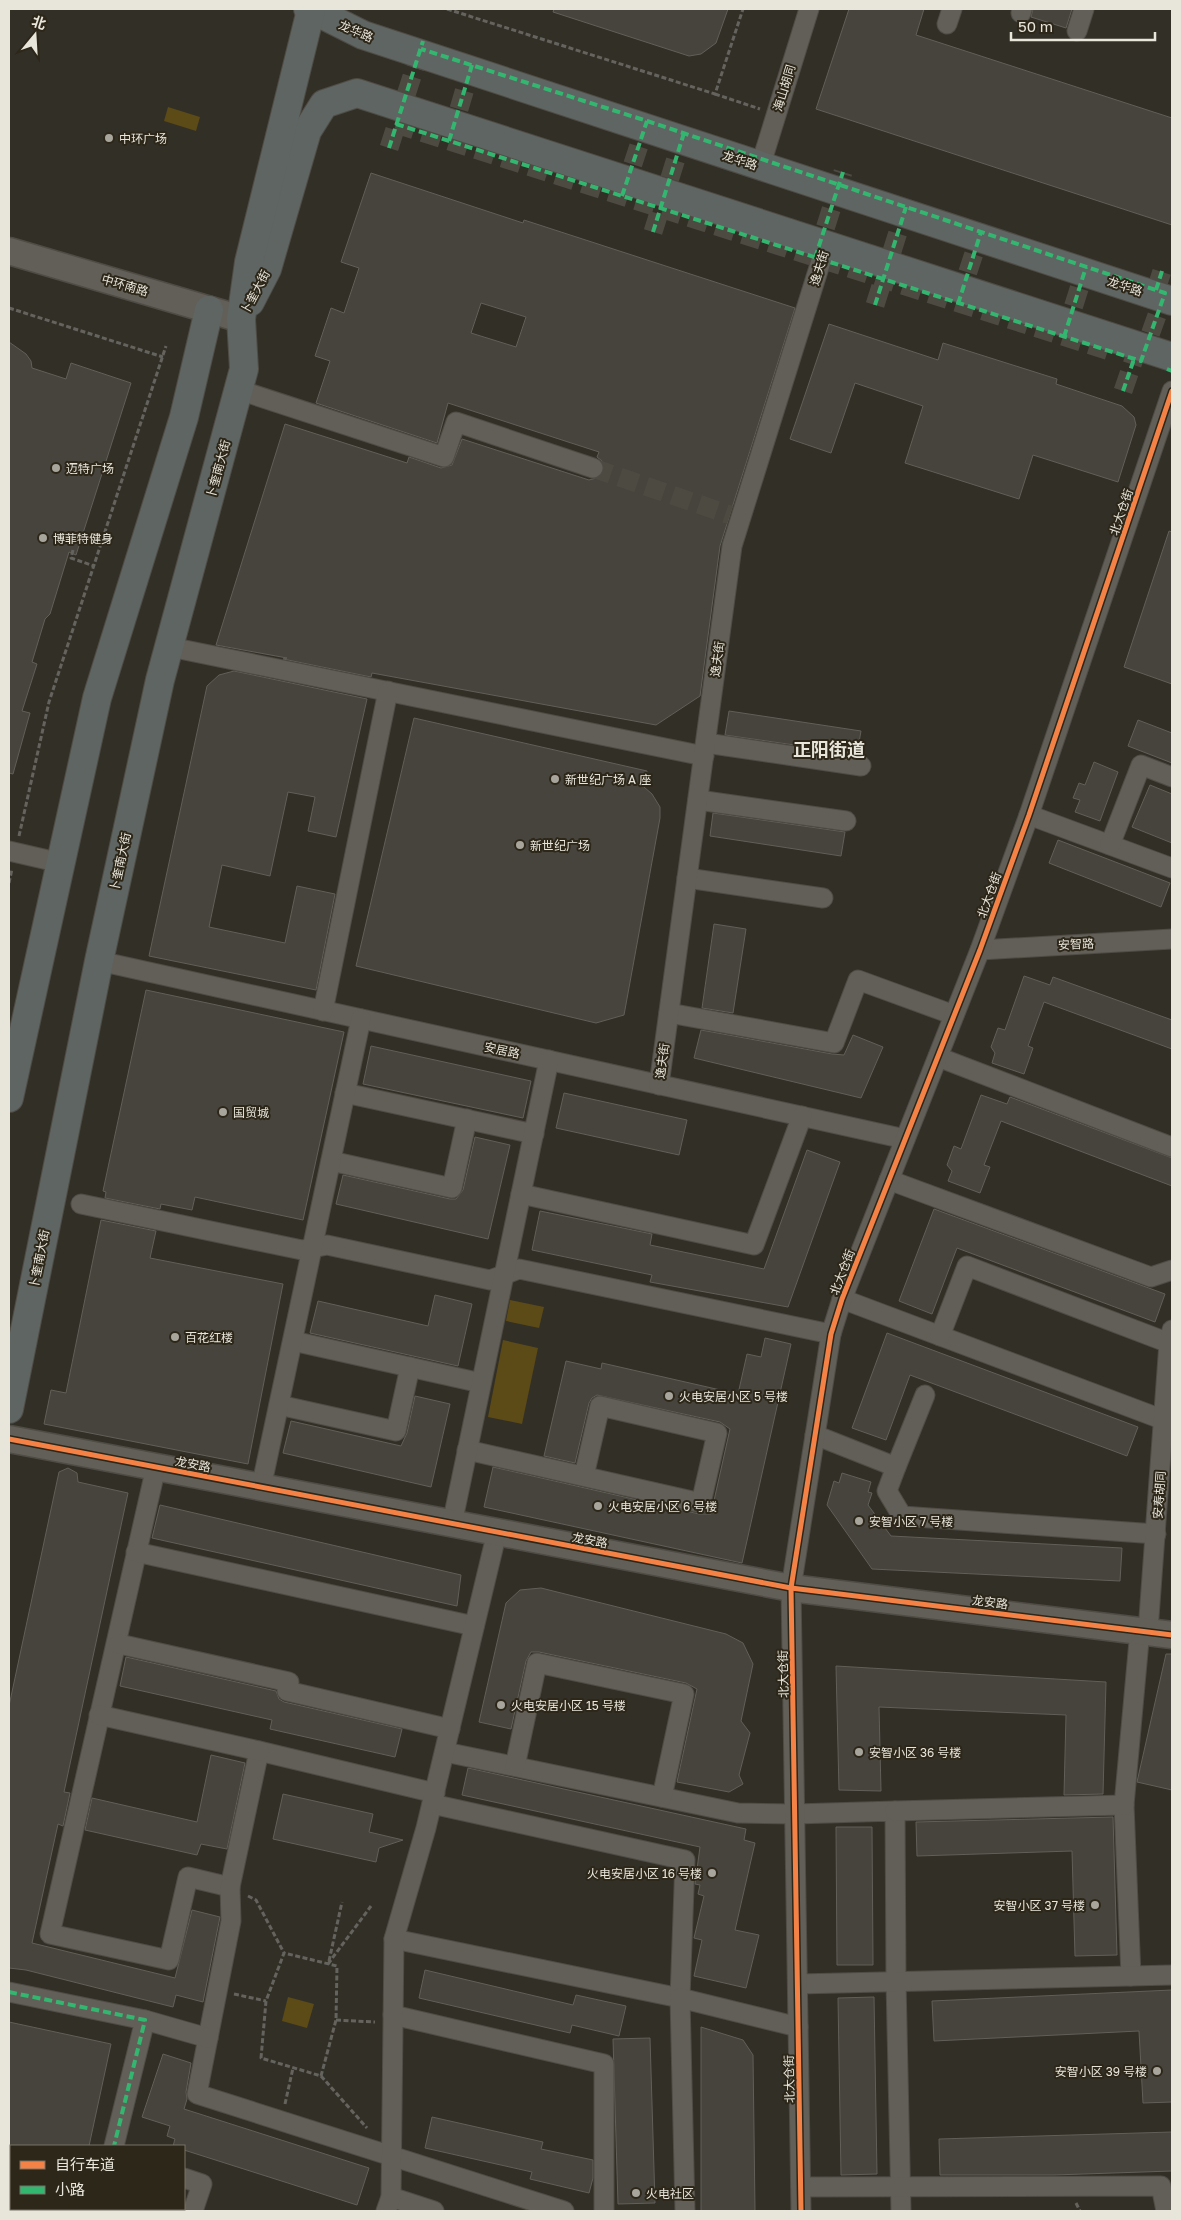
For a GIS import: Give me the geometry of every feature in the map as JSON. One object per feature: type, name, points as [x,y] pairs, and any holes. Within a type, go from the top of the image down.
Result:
[{"type":"main road","name":"龙华路","points":[[285,114],[310,9],[363,35],[1172,302]]},
{"type":"main road","name":"卜奎大街","points":[[241,319],[267,269],[307,130],[324,104],[357,93],[826,245]]},
{"type":"main road","name":"卜奎大街","points":[[241,319],[249,262],[285,114]]},
{"type":"main road","points":[[826,245],[1172,357]]},
{"type":"main road","points":[[9,1098],[97,698],[184,417],[209,310]]},
{"type":"main road","name":"卜奎南大街","points":[[9,1409],[99,961],[160,680],[244,369],[241,319]]},
{"type":"street","name":"海山胡同","points":[[760,167],[809,9]]},
{"type":"street","points":[[1077,31],[1084,9]]},
{"type":"street","name":"逸夫街","points":[[659,1085],[736,516],[826,245]]},
{"type":"street","name":"中环南路","points":[[9,251],[241,319]]},
{"type":"street","points":[[239,390],[444,457],[456,422],[593,468]]},
{"type":"street","name":"北大仓街","points":[[801,2211],[791,1588],[831,1334],[842,1299],[980,950],[1029,815],[1172,390]]},
{"type":"street","points":[[170,647],[388,691],[705,749],[861,766]]},
{"type":"street","points":[[323,1011],[388,691]]},
{"type":"street","points":[[1110,845],[1140,765],[1172,777]]},
{"type":"street","points":[[698,800],[846,821]]},
{"type":"street","points":[[1029,815],[1172,868]]},
{"type":"street","points":[[12,852],[61,863]]},
{"type":"street","points":[[687,878],[823,898]]},
{"type":"street","name":"安智路","points":[[980,950],[1172,939]]},
{"type":"street","name":"安居路","points":[[99,961],[905,1139]]},
{"type":"street","points":[[669,1013],[834,1043],[858,980],[954,1015]]},
{"type":"street","points":[[262,1488],[361,1019]]},
{"type":"street","points":[[938,1057],[1172,1147]]},
{"type":"street","points":[[452,1524],[549,1060]]},
{"type":"street","points":[[346,1093],[534,1134]]},
{"type":"street","points":[[521,1194],[754,1246],[802,1116]]},
{"type":"street","points":[[331,1161],[452,1188],[467,1119]]},
{"type":"street","points":[[889,1180],[1151,1277],[1172,1270]]},
{"type":"street","points":[[81,1204],[302,1250],[327,1245],[490,1280],[519,1269],[831,1334]]},
{"type":"street","points":[[940,1336],[966,1266],[1171,1337]]},
{"type":"street","points":[[842,1299],[1164,1420]]},
{"type":"street","name":"安寿胡同","points":[[1131,1976],[1124,1805],[1154,1632],[1156,1534],[1164,1420],[1169,1395],[1171,1337]]},
{"type":"street","points":[[293,1342],[481,1383]]},
{"type":"street","points":[[279,1405],[396,1431],[410,1367]]},
{"type":"street","points":[[925,1395],[887,1491],[902,1516],[1156,1534]]},
{"type":"street","points":[[467,1450],[701,1503],[717,1433],[600,1406],[584,1476]]},
{"type":"street","points":[[815,1435],[896,1467]]},
{"type":"street","name":"龙安路","points":[[9,1439],[791,1588],[1154,1632]]},
{"type":"street","points":[[156,1467],[50,1934],[169,1960],[188,1877],[230,1887]]},
{"type":"street","points":[[434,2211],[389,2204],[394,1939],[445,1752],[497,1532]]},
{"type":"street","points":[[136,1552],[474,1626]]},
{"type":"street","points":[[119,1644],[288,1682],[287,1691],[450,1728]]},
{"type":"street","points":[[515,1766],[537,1663],[547,1665],[684,1694],[662,1797]]},
{"type":"street","points":[[99,1715],[259,1751],[433,1799],[685,1860],[680,1998],[684,2211]]},
{"type":"street","points":[[259,1751],[230,1887],[231,1921],[197,2094],[564,2211]]},
{"type":"street","points":[[445,1752],[738,1813],[795,1814],[1124,1805]]},
{"type":"street","points":[[895,1811],[896,1981],[901,2211]]},
{"type":"street","points":[[394,1939],[680,1998],[798,2027]]},
{"type":"street","points":[[798,1984],[1172,1975]]},
{"type":"street","points":[[9,1992],[145,2020],[208,2038]]},
{"type":"street","points":[[393,2019],[604,2064],[604,2211]]},
{"type":"street","points":[[114,2145],[145,2020]]},
{"type":"street","points":[[185,2178],[202,2184],[193,2211]]},
{"type":"street","points":[[801,2188],[1161,2186],[1166,2211]]},
{"type":"path","points":[[447,9],[776,115]]},
{"type":"path","points":[[715,94],[743,9]]},
{"type":"path","points":[[9,308],[163,357]]},
{"type":"path","points":[[9,883],[12,852],[48,702],[166,346]]},
{"type":"path","points":[[73,550],[71,558],[94,566]]},
{"type":"path","points":[[230,1887],[256,1900],[284,1953],[336,1966],[336,2020],[321,2076]]},
{"type":"path","points":[[328,1964],[342,1902]]},
{"type":"path","points":[[328,1964],[371,1906]]},
{"type":"path","points":[[284,1953],[266,2001],[261,2058],[321,2076],[391,2157]]},
{"type":"path","points":[[217,1990],[266,2001]]},
{"type":"path","points":[[336,2020],[393,2019]]},
{"type":"path","points":[[281,2121],[294,2068]]},
{"type":"shaded area","points":[[168,107],[200,117],[196,131],[164,121]]},
{"type":"shaded area","points":[[510,1300],[544,1307],[539,1328],[506,1321]]},
{"type":"shaded area","points":[[503,1340],[538,1348],[522,1424],[488,1417]]},
{"type":"shaded area","points":[[288,1997],[314,2004],[307,2028],[282,2021]]},
{"type":"building","points":[[554,9],[728,9],[716,43],[701,54],[689,56],[553,12]]},
{"type":"building","points":[[849,9],[924,9],[916,35],[1172,118],[1172,225],[816,109]]},
{"type":"building","points":[[1033,9],[1072,9],[1066,28],[1031,17]]},
{"type":"building","points":[[371,173],[523,223],[524,220],[795,308],[720,546],[700,696],[656,725],[372,673],[371,677],[283,659],[287,658],[216,645],[285,424],[407,463],[409,457],[441,468],[452,465],[462,439],[589,480],[600,477],[604,471],[602,461],[597,457],[599,452],[448,403],[437,443],[316,403],[330,361],[315,356],[331,308],[344,313],[359,268],[341,262]],"holes":[[[481,303],[526,317],[516,347],[471,333]]]},
{"type":"building","points":[[829,324],[938,360],[943,343],[1057,379],[1056,384],[1122,406],[1134,417],[1136,425],[1118,482],[1033,455],[1019,499],[905,463],[923,406],[855,383],[831,453],[790,439]]},
{"type":"building","name":"迈特广场","points":[[9,342],[26,354],[31,361],[32,368],[66,379],[71,363],[131,383],[76,555],[69,552],[50,614],[45,619],[32,662],[37,664],[22,711],[30,713],[13,774],[9,773]]},
{"type":"building","points":[[1169,531],[1172,532],[1172,684],[1124,667]]},
{"type":"building","points":[[234,671],[367,699],[336,837],[308,831],[315,797],[288,792],[270,876],[222,865],[209,927],[285,943],[297,886],[335,894],[316,990],[149,956],[207,686],[219,675]]},
{"type":"building","points":[[729,711],[861,731],[857,754],[725,735]]},
{"type":"building","name":"新世纪广场","points":[[414,718],[647,771],[644,787],[652,794],[660,807],[660,818],[624,1015],[596,1023],[356,966]]},
{"type":"building","points":[[1138,720],[1172,733],[1172,763],[1128,746]]},
{"type":"building","points":[[1094,762],[1118,772],[1100,821],[1075,812],[1080,800],[1073,798],[1079,783],[1085,785]]},
{"type":"building","points":[[1150,785],[1172,794],[1172,843],[1132,827]]},
{"type":"building","points":[[713,813],[845,832],[841,856],[710,836]]},
{"type":"building","points":[[1058,840],[1170,883],[1161,907],[1049,863]]},
{"type":"building","points":[[714,924],[746,929],[733,1013],[702,1008]]},
{"type":"building","points":[[1024,976],[1050,985],[1053,977],[1172,1020],[1172,1049],[1044,1002],[1028,1046],[1033,1048],[1024,1074],[992,1063],[995,1053],[991,1047],[998,1028],[1005,1030]]},
{"type":"building","name":"国贸城","points":[[146,990],[344,1032],[303,1220],[195,1197],[192,1210],[161,1204],[160,1209],[105,1198],[106,1192],[103,1191]]},
{"type":"building","points":[[701,1030],[832,1054],[844,1055],[853,1035],[883,1047],[861,1098],[694,1058]]},
{"type":"building","points":[[371,1046],[531,1081],[523,1118],[363,1084]]},
{"type":"building","points":[[564,1093],[687,1120],[679,1155],[556,1128]]},
{"type":"building","points":[[981,1095],[1007,1104],[1010,1097],[1172,1158],[1172,1186],[1001,1121],[984,1165],[990,1167],[980,1193],[948,1181],[952,1171],[947,1165],[954,1146],[961,1149]]},
{"type":"building","points":[[475,1137],[510,1145],[488,1239],[336,1204],[343,1175],[456,1199],[463,1190]]},
{"type":"building","points":[[807,1150],[840,1162],[788,1307],[650,1282],[652,1275],[532,1250],[540,1211],[652,1234],[650,1245],[764,1269]]},
{"type":"building","points":[[934,1209],[1165,1294],[1155,1322],[957,1248],[932,1314],[899,1301]]},
{"type":"building","name":"百花红楼","points":[[101,1220],[156,1231],[150,1258],[283,1284],[248,1464],[44,1424],[51,1390],[66,1393]]},
{"type":"building","points":[[435,1295],[472,1304],[458,1366],[310,1333],[318,1301],[428,1326]]},
{"type":"building","points":[[887,1333],[1138,1427],[1127,1456],[910,1375],[886,1440],[852,1428]]},
{"type":"building","points":[[765,1338],[791,1344],[742,1563],[484,1507],[493,1467],[699,1514],[711,1514],[730,1429],[720,1422],[597,1395],[589,1403],[575,1463],[544,1456],[566,1361],[601,1369],[602,1363],[738,1394],[747,1354],[761,1357]]},
{"type":"building","points":[[415,1396],[450,1404],[431,1487],[283,1453],[291,1421],[401,1446],[407,1433]]},
{"type":"building","points":[[68,1468],[77,1473],[78,1482],[128,1493],[64,1792],[70,1793],[63,1826],[58,1824],[32,1943],[175,1978],[192,1910],[220,1917],[203,2002],[176,1995],[173,2007],[26,1970],[9,1968],[9,1706],[59,1472]]},
{"type":"building","name":"安智小区 7 号楼","points":[[842,1473],[871,1482],[868,1492],[872,1493],[868,1505],[891,1536],[1122,1548],[1120,1581],[872,1569],[827,1505],[834,1481],[839,1483]]},
{"type":"building","points":[[160,1505],[461,1575],[457,1606],[152,1538]]},
{"type":"building","points":[[541,1588],[726,1634],[743,1643],[753,1664],[741,1721],[750,1733],[739,1775],[743,1784],[729,1792],[677,1782],[697,1689],[686,1683],[539,1652],[531,1652],[526,1661],[511,1729],[479,1722],[506,1603],[520,1590]]},
{"type":"building","points":[[1166,1654],[1172,1654],[1172,1790],[1137,1782]]},
{"type":"building","points":[[126,1657],[276,1691],[279,1699],[284,1702],[402,1729],[395,1757],[270,1729],[272,1720],[120,1686]]},
{"type":"building","name":"安智小区 36 号楼","points":[[836,1666],[1106,1682],[1103,1794],[1064,1795],[1066,1715],[879,1707],[881,1791],[839,1790]]},
{"type":"building","points":[[211,1755],[245,1763],[227,1849],[201,1844],[197,1855],[85,1830],[92,1798],[197,1822]]},
{"type":"building","name":"火电安居小区 16 号楼","points":[[468,1768],[746,1829],[744,1840],[755,1843],[735,1930],[759,1935],[746,1988],[694,1976],[702,1940],[694,1938],[704,1896],[698,1894],[700,1885],[695,1884],[700,1847],[462,1795]]},
{"type":"building","points":[[283,1794],[373,1814],[369,1832],[403,1840],[379,1848],[376,1862],[273,1839]]},
{"type":"building","name":"安智小区 37 号楼","points":[[1113,1817],[1117,1955],[1075,1956],[1072,1851],[917,1856],[916,1822]]},
{"type":"building","points":[[836,1827],[872,1827],[873,1965],[837,1965]]},
{"type":"building","points":[[425,1970],[573,2005],[576,1995],[626,2006],[619,2036],[572,2025],[570,2033],[419,1998]]},
{"type":"building","name":"安智小区 39 号楼","points":[[1172,1990],[1172,2102],[1143,2103],[1139,2031],[934,2041],[932,2001]]},
{"type":"building","points":[[874,1997],[877,2174],[841,2175],[838,1998]]},
{"type":"building","points":[[9,2022],[111,2044],[89,2145],[9,2146]]},
{"type":"building","points":[[701,2027],[743,2040],[753,2055],[755,2211],[701,2211]]},
{"type":"building","points":[[650,2038],[655,2203],[618,2204],[613,2039]]},
{"type":"building","points":[[163,2054],[191,2063],[184,2109],[369,2168],[357,2205],[185,2150],[185,2145],[173,2145],[175,2139],[167,2136],[170,2126],[142,2117]]},
{"type":"building","points":[[432,2117],[543,2142],[541,2149],[593,2160],[593,2178],[589,2193],[530,2179],[532,2172],[425,2148]]},
{"type":"building","points":[[1172,2132],[1172,2171],[1054,2175],[940,2175],[939,2139]]},
{"type":"tunnel","points":[[389,148],[423,42]]},
{"type":"tunnel","points":[[451,136],[472,65]]},
{"type":"tunnel","points":[[624,191],[647,121]]},
{"type":"tunnel","points":[[396,124],[1116,353]]},
{"type":"tunnel","points":[[653,232],[684,133]]},
{"type":"tunnel","points":[[817,254],[843,172]]},
{"type":"tunnel","points":[[875,305],[906,207]]},
{"type":"tunnel","points":[[959,299],[981,232]]},
{"type":"tunnel","points":[[1065,333],[1086,267]]},
{"type":"tunnel","points":[[1156,290],[1162,271]]},
{"type":"tunnel","points":[[1141,360],[1165,293],[1158,291]]},
{"type":"tunnel","points":[[1123,391],[1134,359]]},
{"type":"tunnel","points":[[593,468],[730,515]]},
{"type":"marked path","points":[[389,148],[423,41]]},
{"type":"marked path","points":[[396,124],[1141,361],[1165,293],[647,121],[421,49]]},
{"type":"marked path","points":[[449,141],[472,65]]},
{"type":"marked path","points":[[622,196],[647,121]]},
{"type":"marked path","points":[[653,232],[684,133]]},
{"type":"marked path","points":[[815,258],[843,172]]},
{"type":"marked path","points":[[875,305],[906,207]]},
{"type":"marked path","points":[[958,304],[981,232]]},
{"type":"marked path","points":[[1064,337],[1086,267]]},
{"type":"marked path","points":[[1156,290],[1162,271]]},
{"type":"marked path","points":[[1123,391],[1134,359]]},
{"type":"marked path","points":[[1167,369],[1172,371]]},
{"type":"marked path","points":[[9,1992],[145,2020],[114,2145]]},
{"type":"cycle path","points":[[801,2211],[791,1588],[831,1334],[842,1299],[980,950],[1029,815],[1172,391]]},
{"type":"cycle path","points":[[9,1439],[791,1588],[1172,1635]]},
{"type":"place","name":"中环广场","points":[[109,138]]},
{"type":"place","name":"迈特广场","points":[[56,468]]},
{"type":"place","name":"博菲特健身","points":[[43,538]]},
{"type":"place","name":"新世纪广场 A 座","points":[[555,779]]},
{"type":"place","name":"新世纪广场","points":[[520,845]]},
{"type":"place","name":"国贸城","points":[[223,1112]]},
{"type":"place","name":"百花红楼","points":[[175,1337]]},
{"type":"place","name":"火电安居小区 5 号楼","points":[[669,1396]]},
{"type":"place","name":"火电安居小区 6 号楼","points":[[598,1506]]},
{"type":"place","name":"安智小区 7 号楼","points":[[859,1521]]},
{"type":"place","name":"火电安居小区 15 号楼","points":[[501,1705]]},
{"type":"place","name":"安智小区 36 号楼","points":[[859,1752]]},
{"type":"place","name":"火电安居小区 16 号楼","points":[[712,1873]]},
{"type":"place","name":"安智小区 37 号楼","points":[[1095,1905]]},
{"type":"place","name":"安智小区 39 号楼","points":[[1157,2071]]},
{"type":"place","name":"火电社区","points":[[636,2193]]},
{"type":"district","name":"正阳街道","points":[[829,749]]}]
